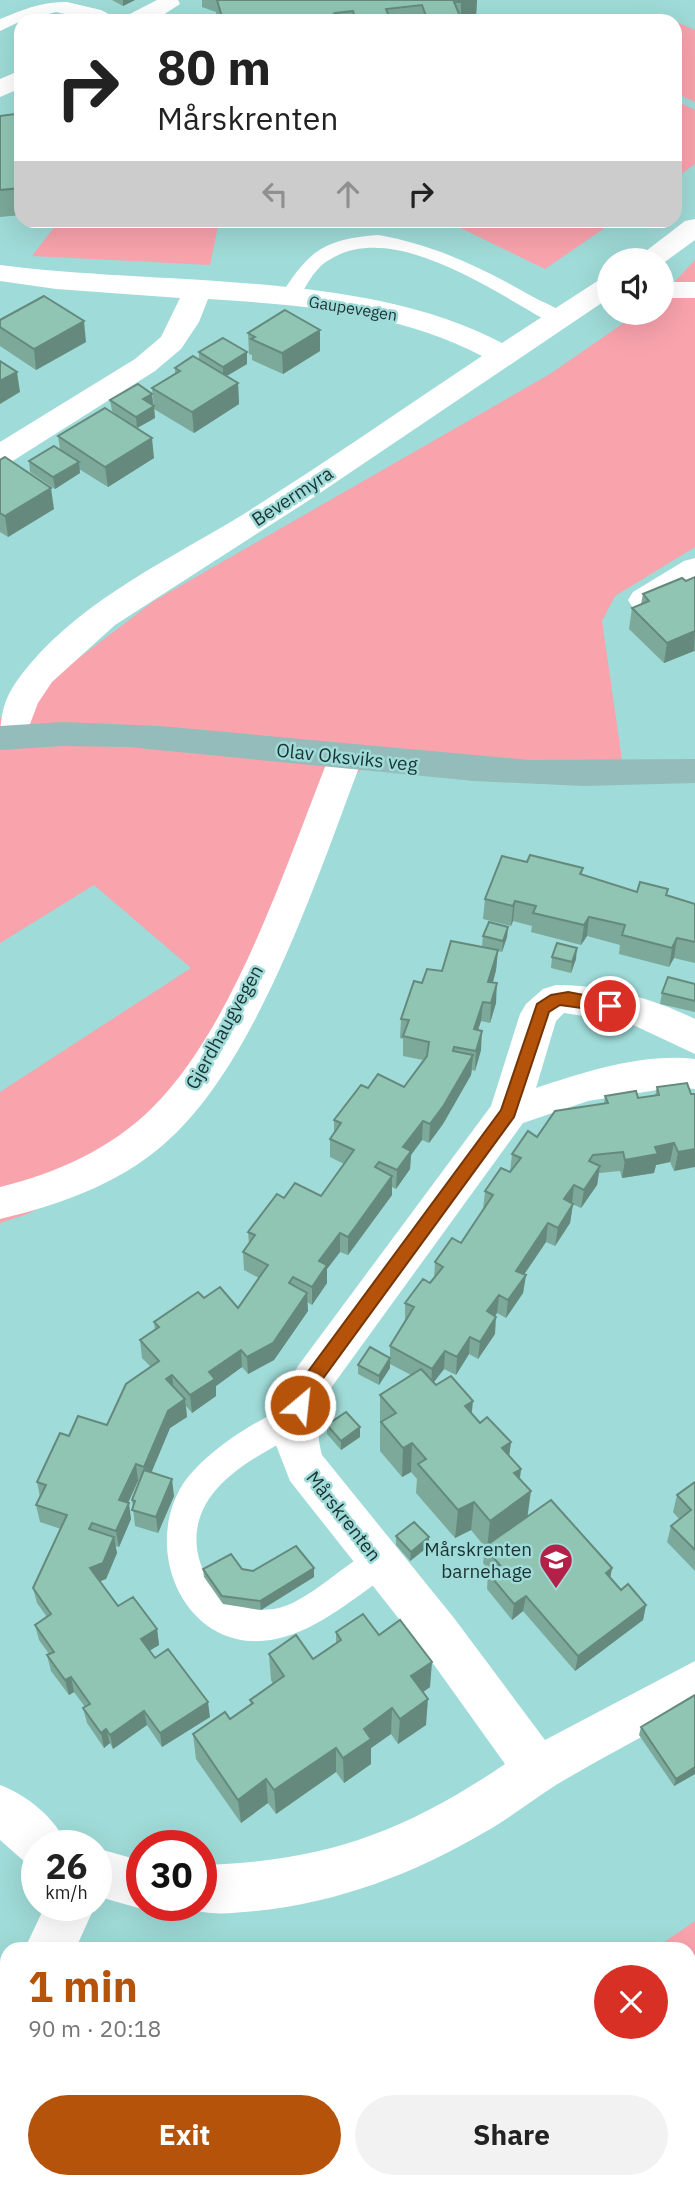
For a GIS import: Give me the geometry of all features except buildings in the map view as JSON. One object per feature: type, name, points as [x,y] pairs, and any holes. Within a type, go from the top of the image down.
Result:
[{"type":"street","points":[[149,14],[168,4]]},
{"type":"street","points":[[666,248],[695,228]]},
{"type":"street","name":"Gaupevegen","points":[[0,272],[101,285],[289,298],[386,311],[452,330],[502,355]]},
{"type":"street","points":[[674,290],[695,290]]},
{"type":"street","points":[[0,455],[145,365],[171,343],[185,322],[197,291]]},
{"type":"street","name":"Bevermyra","points":[[5,738],[14,716],[37,678],[85,631],[597,294]]},
{"type":"street","points":[[644,600],[695,568]]},
{"type":"street","name":"Olav Oksviks veg","points":[[5,738],[94,735],[551,775],[640,775],[695,771]]},
{"type":"street","name":"Gjerdhaugvegen","points":[[0,1203],[48,1189],[102,1165],[156,1127],[185,1098],[250,989],[323,822],[346,757]]},
{"type":"street","name":"Mårskrenten","points":[[538,1770],[438,1633],[305,1467],[298,1454],[295,1418],[313,1379],[509,1112],[539,1014],[556,999],[584,1000],[676,1025],[695,1039]]},
{"type":"street","points":[[509,1112],[588,1086],[676,1072],[695,1074]]},
{"type":"street","points":[[217,1889],[234,1890],[308,1878],[391,1855],[469,1816],[538,1770],[695,1683]]},
{"type":"street","points":[[0,1808],[25,1830]]},
{"type":"street","points":[[52,1942],[63,1921]]},
{"type":"lane","points":[[25,14],[49,4],[67,2],[84,6],[99,14]]},
{"type":"lane","points":[[289,298],[310,266],[323,254],[355,243],[384,241],[418,247],[558,319]]},
{"type":"lane","points":[[295,1418],[216,1469],[191,1499],[182,1527],[181,1555],[188,1579],[205,1605],[223,1619],[244,1625],[276,1623],[305,1609],[380,1562]]},
{"type":"shaded area","points":[[682,25],[695,30],[695,102],[682,96]]},
{"type":"shaded area","points":[[682,104],[695,110],[695,164],[682,174]]},
{"type":"shaded area","points":[[54,228],[218,228],[210,265],[32,256]]},
{"type":"shaded area","points":[[460,228],[605,228],[545,269]]},
{"type":"shaded area","points":[[695,260],[695,547],[615,596],[602,621],[623,767],[377,758],[356,774],[275,961],[111,1174],[27,1214],[0,1223],[0,1092],[191,968],[94,885],[0,943],[0,718],[154,601],[550,374],[621,325],[674,325],[674,282]]},
{"type":"shaded area","points":[[695,1921],[695,1942],[664,1942]]},
{"type":"place","name":"Mårskrenten barnehage","points":[[556,1590]]},
{"type":"route","points":[[300,1405],[313,1379],[509,1112],[542,1009],[556,999],[568,998],[610,1006]]}]
